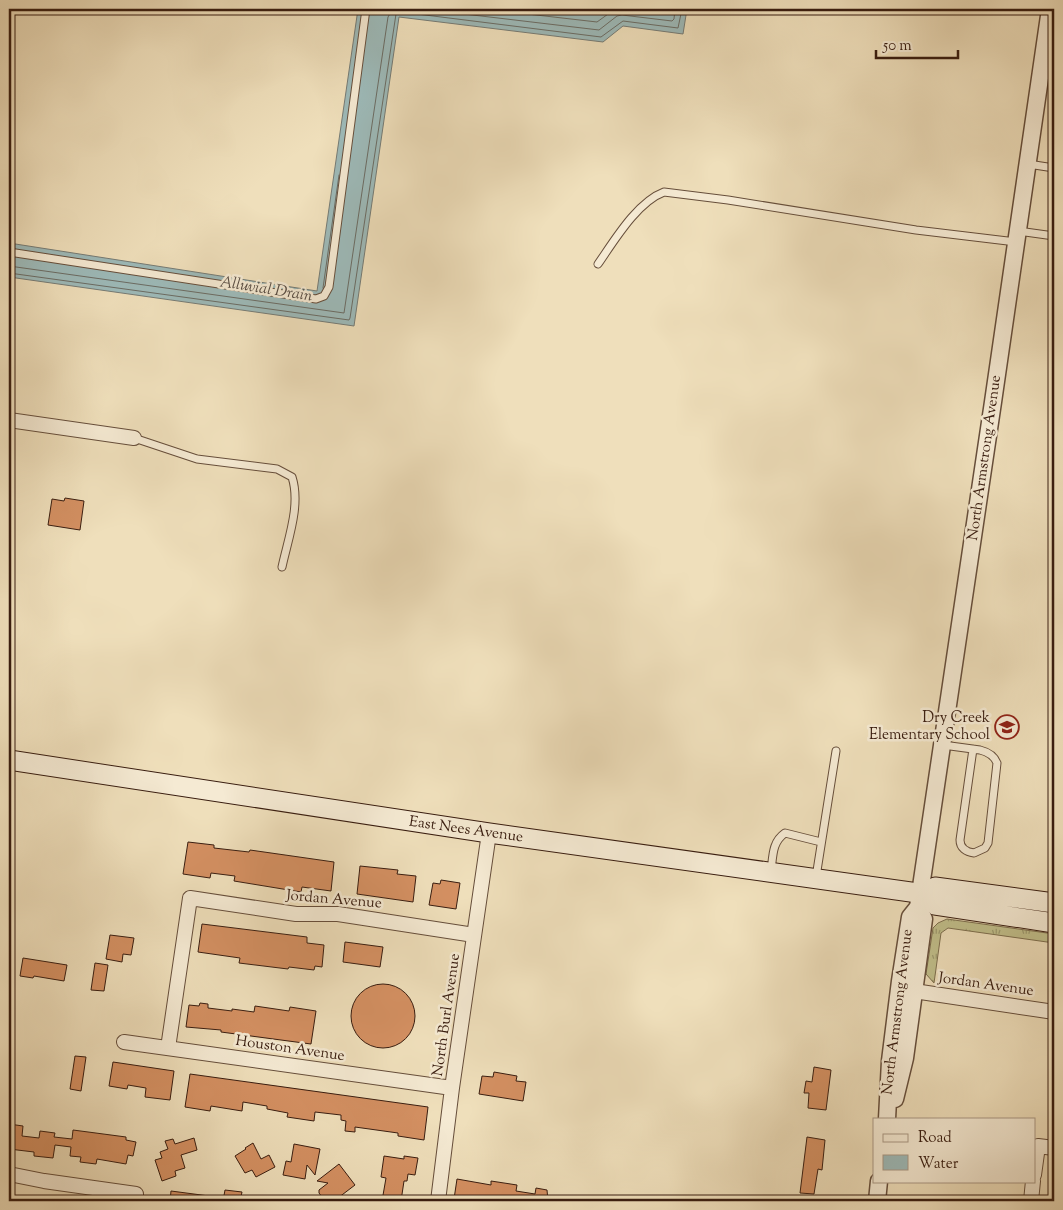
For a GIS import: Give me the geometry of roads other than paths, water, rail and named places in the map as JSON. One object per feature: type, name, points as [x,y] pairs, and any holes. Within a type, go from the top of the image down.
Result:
[{"type":"main road","name":"East Nees Avenue","points":[[9,760],[489,833],[816,878],[921,898],[935,905],[1054,923]]},
{"type":"main road","name":"East Nees Avenue","points":[[921,898],[935,887],[1054,903]]},
{"type":"street","name":"North Armstrong Avenue","points":[[888,1118],[905,1058],[924,919],[921,898],[1050,9]]},
{"type":"street","points":[[9,420],[134,438]]},
{"type":"street","name":"North Burl Avenue","points":[[438,1201],[452,1088],[489,833]]},
{"type":"street","name":"Jordan Avenue","points":[[168,1048],[190,898],[296,914],[338,914],[474,935]]},
{"type":"street","name":"North Armstrong Avenue","points":[[888,1118],[890,1061],[900,981],[910,917],[921,898]]},
{"type":"street","name":"Jordan Avenue","points":[[914,991],[1054,1012]]},
{"type":"street","name":"Houston Avenue","points":[[124,1042],[452,1088]]},
{"type":"street","points":[[1036,1160],[1038,1146],[1054,1148]]},
{"type":"street","points":[[9,1174],[136,1198]]},
{"type":"street","points":[[877,1201],[879,1182]]},
{"type":"street","points":[[1030,1201],[1033,1182]]},
{"type":"lane","points":[[9,252],[316,299],[324,296],[330,287],[366,9]]},
{"type":"lane","points":[[1027,164],[1054,168]]},
{"type":"lane","points":[[598,264],[626,225],[643,206],[655,196],[664,192],[736,201],[916,230],[1017,237],[1054,236]]},
{"type":"lane","points":[[134,438],[197,459],[282,470],[292,477],[296,492],[282,567]]},
{"type":"lane","points":[[943,745],[973,749],[984,751],[994,757],[998,763],[988,843],[985,848],[974,853],[965,850],[961,846],[960,840],[973,749]]},
{"type":"lane","points":[[816,878],[836,751]]},
{"type":"lane","points":[[770,872],[775,843],[785,833],[821,842]]},
{"type":"water","name":"Alluvial Drain","points":[[358,9],[687,9],[683,34],[623,26],[603,42],[399,17],[354,326],[9,277],[9,243],[317,291]]},
{"type":"place","name":"Dry Creek Elementary School","points":[[1007,727]]}]
